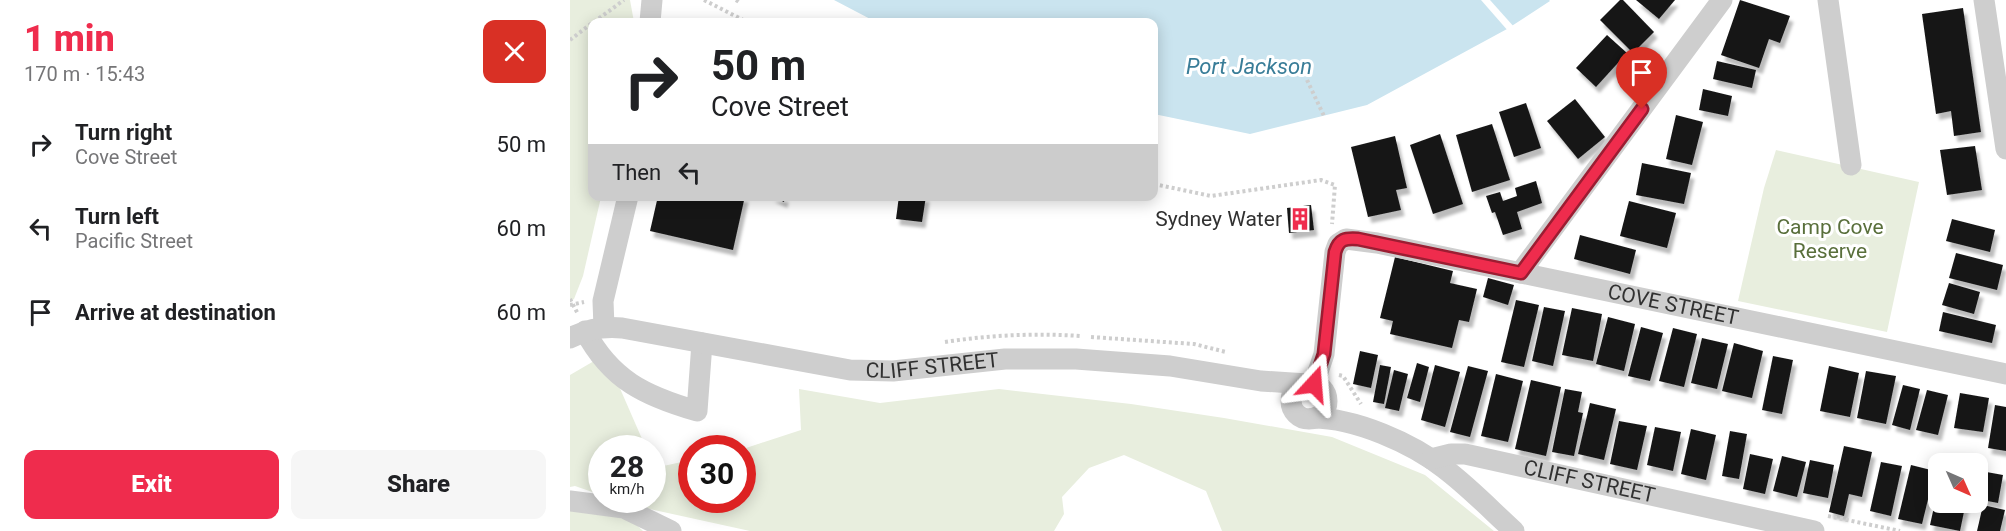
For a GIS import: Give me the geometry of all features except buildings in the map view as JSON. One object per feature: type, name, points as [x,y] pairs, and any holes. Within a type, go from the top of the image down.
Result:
[{"type":"street","points":[[650,18],[652,0]]},
{"type":"street","points":[[1521,273],[1722,0]]},
{"type":"street","points":[[1828,0],[1851,165]]},
{"type":"street","points":[[1984,0],[2006,149]]},
{"type":"street","points":[[627,201],[603,301],[586,332],[603,361],[636,389],[675,405],[697,411],[702,343]]},
{"type":"street","points":[[1313,418],[1324,409],[1316,389],[1324,354],[1335,252],[1340,233]]},
{"type":"street","name":"COVE STREET","points":[[1340,233],[1346,239],[1358,239],[2006,374]]},
{"type":"street","name":"CLIFF STREET","points":[[586,332],[622,328],[850,370],[893,371],[1005,359],[1065,358],[1170,366],[1316,389]]},
{"type":"street","name":"CLIFF STREET","points":[[1261,381],[1279,392],[1292,407]]},
{"type":"street","points":[[1369,428],[1316,389],[1296,390],[1292,398],[1292,407],[1299,416],[1306,419],[1344,420],[1369,428],[1431,459],[1458,479],[1514,531]]},
{"type":"street","name":"CLIFF STREET","points":[[1431,459],[1451,454],[1465,454],[1814,531]]},
{"type":"street","points":[[570,501],[624,508],[671,531]]},
{"type":"path","points":[[600,18],[624,0]]},
{"type":"path","points":[[704,0],[739,18]]},
{"type":"path","points":[[570,40],[588,27]]},
{"type":"path","points":[[1307,80],[1324,116]]},
{"type":"path","points":[[1158,185],[1212,195],[1321,180],[1335,185],[1331,223],[1340,233]]},
{"type":"green space","points":[[570,0],[630,0],[633,18],[588,18],[588,201],[600,201],[583,276],[574,299],[570,301]]},
{"type":"green space","name":"Camp Cove Reserve","points":[[1776,150],[1919,182],[1887,332],[1738,301],[1764,188]]},
{"type":"green space","points":[[594,361],[615,377],[640,435],[588,435],[588,490],[575,486],[570,487],[570,375]]},
{"type":"green space","points":[[799,389],[880,403],[999,389],[1131,404],[1332,437],[1425,475],[1494,531],[1222,531],[1206,491],[1124,455],[1089,468],[1062,497],[1064,514],[1054,531],[750,531],[666,513],[666,465],[678,463],[678,513],[756,513],[756,445],[801,430]]},
{"type":"green space","points":[[570,508],[588,511],[588,513],[628,517],[643,531],[570,531]]},
{"type":"water","name":"Port Jackson","points":[[834,0],[1550,1],[1507,29],[1367,105],[1250,134],[1158,115],[1158,18],[868,18]]},
{"type":"pier","points":[[1481,0],[1490,0],[1515,28],[1509,32]]},
{"type":"place","name":"Sydney Water","points":[[1300,219]]},
{"type":"route","points":[[1314,384],[1324,354],[1331,279],[1335,252],[1340,241],[1358,239],[1521,273],[1642,109]]}]
